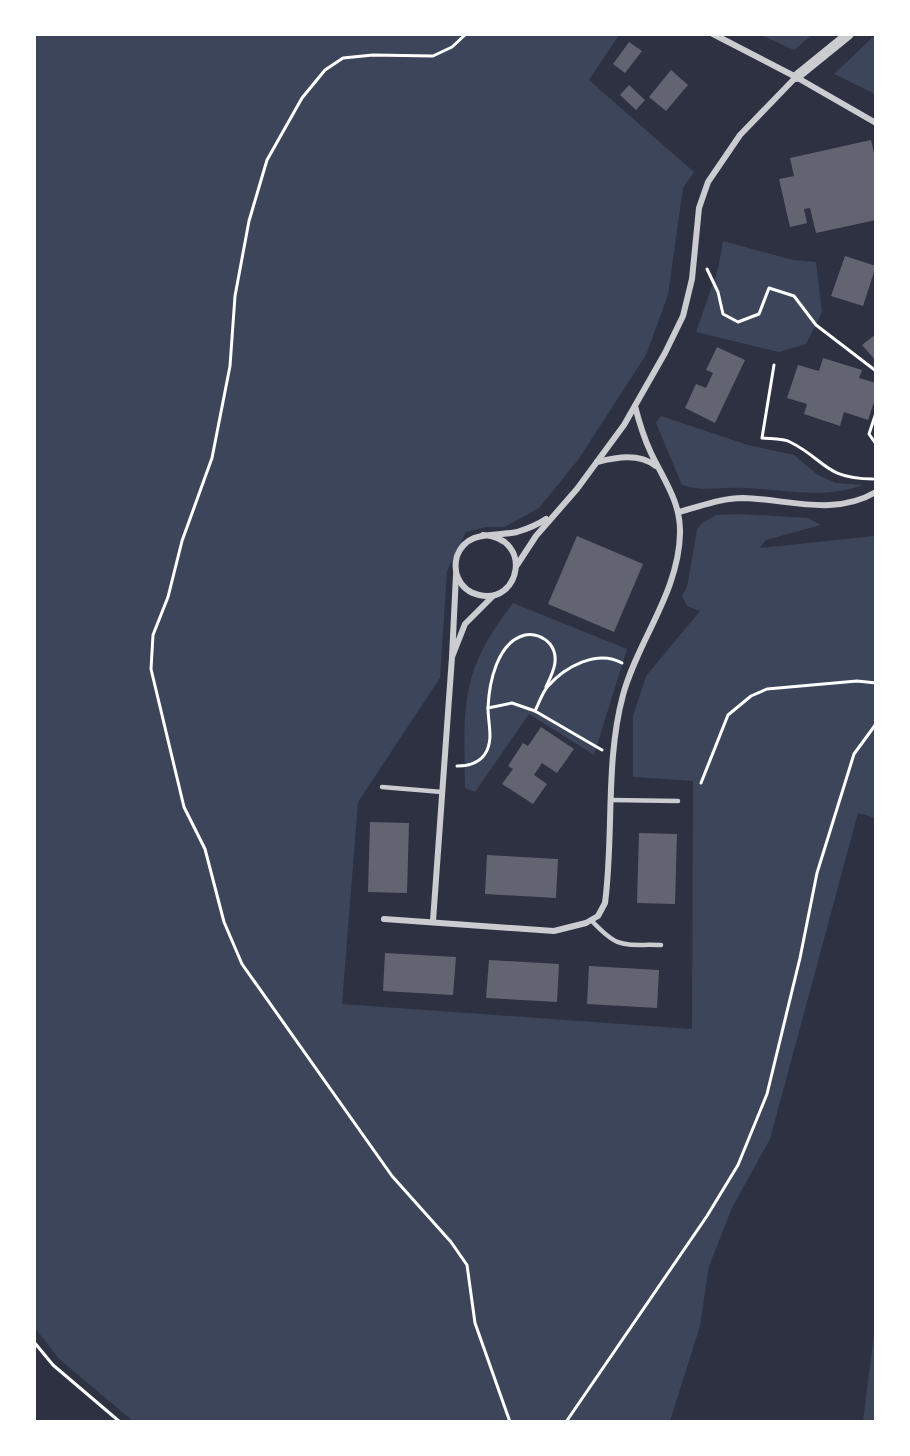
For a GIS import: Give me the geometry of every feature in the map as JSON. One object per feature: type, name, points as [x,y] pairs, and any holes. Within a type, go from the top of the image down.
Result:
[{"type":"street","points":[[713,34],[796,77],[876,123]]},
{"type":"street","points":[[433,921],[452,657],[456,561],[465,543],[483,535],[516,532],[538,525],[578,489],[635,406],[683,316],[692,279],[699,208],[708,182],[740,135],[796,77],[849,34]]},
{"type":"street","points":[[384,919],[554,931],[572,928],[591,920],[598,916],[605,903],[617,722],[632,668],[674,575],[680,533],[679,512],[658,468],[635,406]]},
{"type":"street","points":[[597,462],[617,457],[634,458],[648,460],[658,468]]},
{"type":"street","points":[[679,512],[742,498],[829,505],[850,503],[876,492]]},
{"type":"street","points":[[452,657],[465,624],[494,595],[511,584],[517,565],[554,513]]},
{"type":"street","points":[[483,535],[493,536],[510,546],[517,565]]},
{"type":"street","points":[[456,571],[459,580],[474,594],[494,595]]},
{"type":"lane","points":[[382,787],[442,792]]},
{"type":"lane","points":[[611,800],[678,801]]},
{"type":"lane","points":[[591,920],[610,940],[617,944],[661,945]]},
{"type":"path","points":[[466,34],[452,47],[433,56],[343,58],[325,70],[302,98],[267,160],[249,221],[236,296],[230,366],[212,459],[182,541],[168,597],[153,635],[151,669],[184,807],[205,849],[224,922],[242,964],[392,1176],[451,1242],[467,1265],[475,1323],[510,1422]]},
{"type":"path","points":[[695,245],[718,292],[723,314],[738,322],[759,314],[769,288],[794,296],[816,326],[876,371]]},
{"type":"path","points":[[774,365],[762,438],[789,441],[829,471],[854,479],[876,479]]},
{"type":"path","points":[[876,414],[869,434],[876,444]]},
{"type":"path","points":[[444,766],[474,764],[485,754],[491,738],[488,708],[497,666],[503,651],[515,638],[530,634],[542,637],[551,645],[555,657],[554,670],[535,711]]},
{"type":"path","points":[[546,687],[582,661],[602,657],[615,659],[632,668]]},
{"type":"path","points":[[701,783],[728,715],[751,696],[766,689],[857,681],[876,683]]},
{"type":"path","points":[[488,708],[512,703],[535,711],[598,750],[614,751]]},
{"type":"path","points":[[566,1422],[707,1216],[738,1165],[767,1094],[800,958],[817,873],[837,808],[854,754],[876,724]]},
{"type":"path","points":[[34,1342],[53,1365],[120,1422]]},
{"type":"shaded area","points":[[35,35],[619,35],[589,80],[694,172],[683,188],[668,295],[646,355],[578,460],[539,508],[505,527],[486,527],[466,532],[447,571],[440,678],[358,802],[342,1004],[692,1029],[693,781],[633,777],[633,716],[646,676],[700,611],[687,606],[682,596],[687,587],[697,530],[702,523],[716,515],[740,514],[808,518],[821,525],[766,540],[760,548],[875,536],[875,818],[858,813],[770,1139],[732,1208],[709,1266],[700,1326],[670,1421],[133,1421],[59,1359],[35,1328]]},
{"type":"shaded area","points":[[761,35],[812,35],[794,50]]},
{"type":"shaded area","points":[[876,35],[875,94],[834,74]]},
{"type":"shaded area","points":[[723,241],[793,260],[816,262],[822,312],[806,344],[779,352],[696,332],[718,269]]},
{"type":"shaded area","points":[[661,416],[748,445],[794,455],[818,475],[836,483],[863,485],[818,493],[742,488],[705,489],[682,485],[656,423]]},
{"type":"shaded area","points":[[513,603],[627,649],[594,755],[529,714],[475,792],[465,788],[464,734],[468,690],[483,649],[495,627]]},
{"type":"shaded area","points":[[875,1327],[875,1421],[863,1421]]},
{"type":"building","points":[[629,42],[642,51],[625,73],[613,64]]},
{"type":"building","points":[[671,70],[688,85],[666,111],[649,97]]},
{"type":"building","points":[[629,85],[645,100],[636,110],[620,95]]},
{"type":"building","points":[[871,140],[876,161],[876,220],[816,233],[810,208],[804,209],[807,223],[790,227],[779,179],[794,176],[790,158]]},
{"type":"building","points":[[845,256],[876,266],[863,306],[831,296]]},
{"type":"building","points":[[876,334],[876,361],[862,345]]},
{"type":"building","points":[[717,347],[745,360],[715,423],[685,408],[696,384],[706,388],[713,373],[706,370]]},
{"type":"building","points":[[823,358],[862,370],[859,378],[876,383],[876,396],[868,420],[844,412],[840,426],[804,414],[807,404],[787,398],[798,365],[819,371]]},
{"type":"building","points":[[577,536],[643,564],[614,632],[548,604]]},
{"type":"building","points":[[541,727],[574,749],[557,773],[542,763],[534,775],[547,784],[533,804],[502,784],[513,769],[508,766],[523,743],[528,746]]},
{"type":"building","points":[[370,822],[409,823],[407,893],[368,892]]},
{"type":"building","points":[[639,833],[677,834],[675,904],[637,903]]},
{"type":"building","points":[[487,855],[558,859],[556,898],[485,894]]},
{"type":"building","points":[[385,953],[456,957],[453,995],[383,991]]},
{"type":"building","points":[[489,960],[559,964],[557,1002],[486,998]]},
{"type":"building","points":[[589,966],[659,970],[657,1008],[587,1004]]}]
